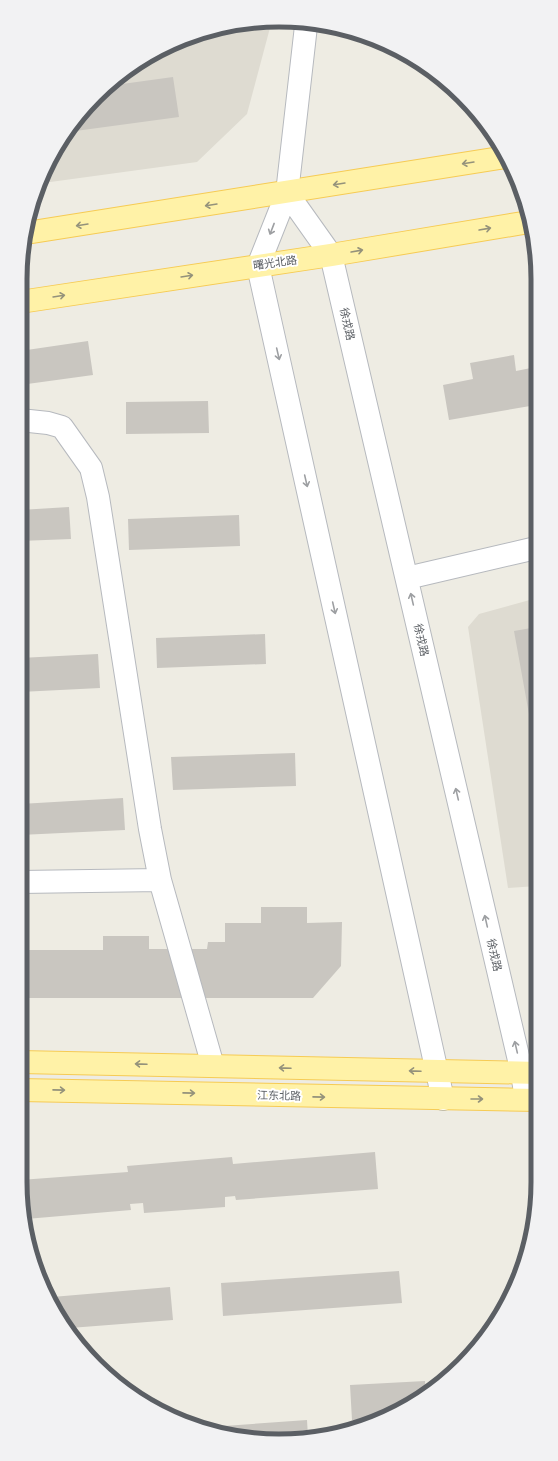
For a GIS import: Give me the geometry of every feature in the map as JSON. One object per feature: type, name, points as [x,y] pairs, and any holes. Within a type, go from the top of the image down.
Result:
[{"type":"main road","points":[[31,233],[500,158]]},
{"type":"main road","name":"曙光北路","points":[[27,301],[331,255],[524,223]]},
{"type":"main road","points":[[27,1062],[530,1073]]},
{"type":"main road","name":"江东北路","points":[[27,1090],[531,1100]]},
{"type":"street","points":[[306,29],[287,193],[258,266],[443,1099]]},
{"type":"street","name":"徐戎路","points":[[287,193],[331,255],[407,578],[530,1073],[531,1086]]},
{"type":"street","points":[[27,421],[48,423],[62,427],[91,468],[98,496],[150,829],[160,880],[213,1066]]},
{"type":"street","points":[[407,578],[531,549]]},
{"type":"street","points":[[27,882],[160,880]]},
{"type":"shaded area","points":[[270,28],[247,114],[197,162],[46,183],[69,139],[79,126],[101,101],[139,69],[168,53],[198,40],[246,29]]},
{"type":"shaded area","points":[[531,600],[531,886],[508,888],[468,627],[479,614]]},
{"type":"building","points":[[173,77],[179,117],[75,131],[101,101],[120,84]]},
{"type":"building","points":[[88,341],[93,375],[27,384],[27,350]]},
{"type":"building","points":[[514,355],[516,371],[531,368],[531,406],[449,420],[443,385],[473,379],[470,363]]},
{"type":"building","points":[[208,401],[209,433],[126,434],[126,402]]},
{"type":"building","points":[[69,507],[71,539],[27,541],[27,510]]},
{"type":"building","points":[[239,515],[240,546],[129,550],[128,519]]},
{"type":"building","points":[[531,628],[531,725],[514,631]]},
{"type":"building","points":[[265,634],[266,664],[157,668],[156,638]]},
{"type":"building","points":[[98,654],[100,688],[27,692],[27,658]]},
{"type":"building","points":[[295,753],[296,786],[173,790],[171,757]]},
{"type":"building","points":[[123,798],[125,830],[27,835],[27,804]]},
{"type":"building","points":[[261,907],[307,907],[307,923],[342,922],[341,966],[313,998],[27,998],[27,950],[103,950],[103,936],[149,936],[149,949],[207,949],[208,942],[225,942],[225,923],[261,923]]},
{"type":"building","points":[[375,1152],[378,1189],[236,1200],[235,1196],[225,1197],[225,1207],[144,1213],[143,1203],[130,1204],[131,1210],[30,1219],[27,1179],[128,1172],[127,1166],[232,1157],[233,1164]]},
{"type":"building","points":[[399,1271],[402,1303],[223,1316],[221,1283]]},
{"type":"building","points":[[170,1287],[173,1320],[73,1328],[55,1297]]},
{"type":"building","points":[[425,1381],[425,1387],[405,1400],[375,1415],[364,1419],[352,1420],[350,1385]]},
{"type":"building","points":[[307,1420],[308,1432],[279,1434],[246,1432],[219,1426]]}]
